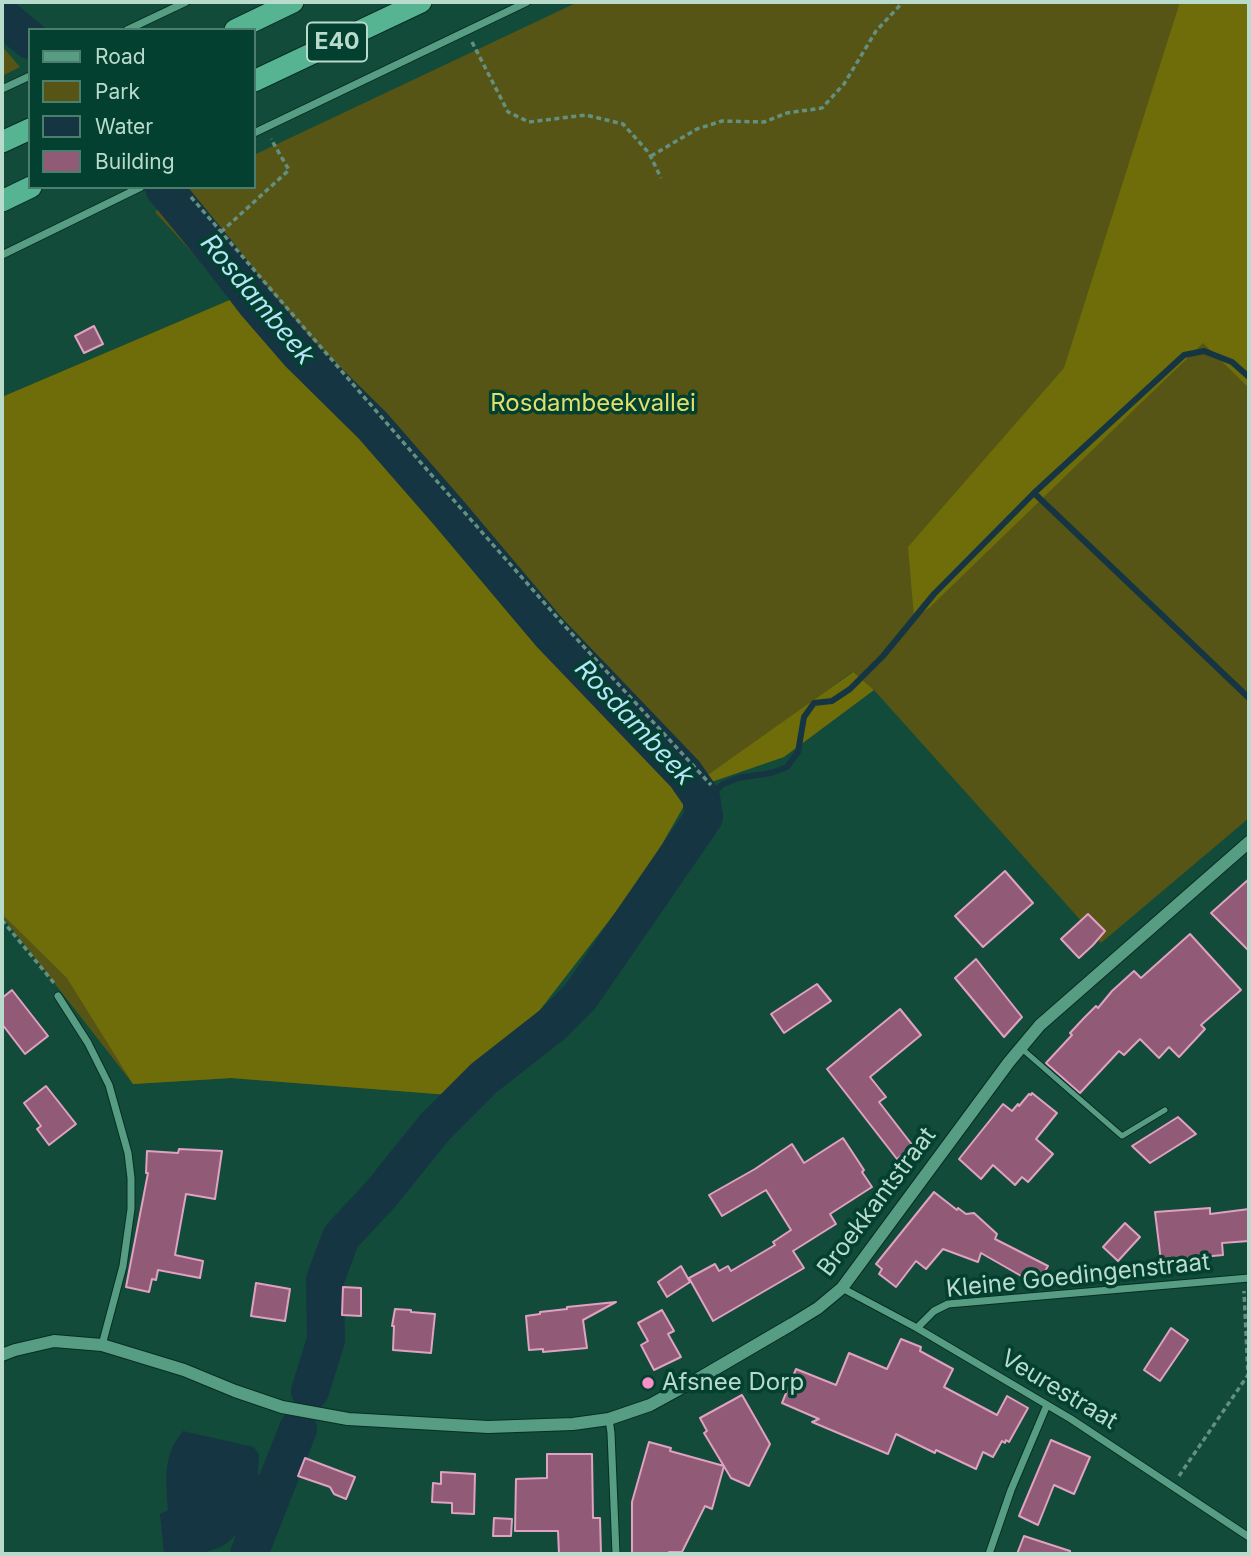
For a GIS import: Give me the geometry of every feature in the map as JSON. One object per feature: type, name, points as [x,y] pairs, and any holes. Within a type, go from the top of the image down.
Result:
[{"type":"highway","name":"E40","points":[[239,28],[293,2]]},
{"type":"highway","name":"E40","points":[[256,80],[421,2]]},
{"type":"highway","points":[[2,142],[28,130]]},
{"type":"highway","points":[[2,201],[28,188]]},
{"type":"street","points":[[131,28],[186,2]]},
{"type":"street","points":[[256,132],[527,2]]},
{"type":"street","points":[[2,89],[28,77]]},
{"type":"street","points":[[2,255],[137,189]]},
{"type":"street","name":"Broekkantstraat","points":[[2,1355],[54,1341],[102,1345],[184,1370],[282,1407],[348,1419],[488,1427],[573,1424],[609,1419],[650,1405],[809,1314],[842,1288],[1040,1025],[1249,842]]},
{"type":"street","points":[[58,996],[88,1043],[109,1086],[128,1153],[131,1209],[122,1266],[102,1345]]},
{"type":"street","name":"Kleine Goedingenstraat","points":[[917,1328],[934,1311],[948,1304],[1246,1278]]},
{"type":"street","name":"Veurestraat","points":[[842,1288],[917,1328],[1047,1405],[1249,1537]]},
{"type":"street","points":[[989,1554],[1011,1490],[1047,1405]]},
{"type":"street","points":[[609,1419],[616,1554]]},
{"type":"lane","points":[[1021,1048],[1122,1136],[1165,1110]]},
{"type":"path","points":[[651,156],[697,129],[722,121],[764,122],[787,113],[822,108],[844,83],[876,31],[903,2]]},
{"type":"path","points":[[466,31],[508,112],[529,122],[586,115],[623,124],[651,156],[661,178]]},
{"type":"path","points":[[221,232],[289,170],[271,140]]},
{"type":"path","points":[[191,197],[499,552],[711,785]]},
{"type":"path","points":[[2,920],[54,983],[58,996]]},
{"type":"path","points":[[1173,1485],[1248,1375],[1246,1278]]},
{"type":"green space","name":"Rosdambeekvallei","points":[[578,2],[1249,2],[1249,818],[1101,943],[874,690],[852,672],[694,788],[645,874],[515,1042],[463,1096],[231,1078],[133,1084],[2,916],[2,397],[234,298],[155,212],[184,189],[256,189],[256,154]]},
{"type":"green space","points":[[2,46],[20,67],[2,76]]},
{"type":"shaded area","points":[[1180,2],[1249,2],[1249,388],[1203,343],[929,608],[914,617],[908,547],[1064,368]]},
{"type":"shaded area","points":[[235,298],[355,425],[527,618],[691,787],[853,672],[874,690],[784,757],[694,788],[645,874],[515,1042],[463,1096],[231,1078],[133,1084],[67,978],[2,914],[2,397]]},
{"type":"water","points":[[183,1431],[254,1447],[259,1455],[258,1474],[265,1479],[247,1531],[240,1529],[225,1544],[207,1552],[164,1554],[160,1514],[168,1510],[168,1459]]},
{"type":"building","points":[[94,326],[103,344],[84,353],[75,336]]},
{"type":"building","points":[[1005,871],[1033,903],[983,947],[955,916]]},
{"type":"building","points":[[1249,879],[1249,951],[1211,913]]},
{"type":"building","points":[[1088,914],[1105,931],[1079,958],[1061,939]]},
{"type":"building","points":[[1190,934],[1241,990],[1201,1025],[1205,1029],[1179,1057],[1169,1047],[1159,1058],[1140,1039],[1124,1055],[1119,1051],[1080,1093],[1046,1063],[1084,1018],[1096,1006],[1098,1008],[1134,971],[1141,978]]},
{"type":"building","points":[[976,959],[1022,1017],[1004,1037],[955,978]]},
{"type":"building","points":[[817,984],[831,1001],[784,1033],[771,1014]]},
{"type":"building","points":[[12,990],[48,1036],[25,1054],[2,1024],[2,998]]},
{"type":"building","points":[[900,1009],[921,1035],[870,1077],[886,1097],[879,1102],[913,1146],[897,1159],[827,1069]]},
{"type":"building","points":[[46,1086],[76,1124],[49,1145],[37,1129],[41,1126],[24,1103]]},
{"type":"building","points":[[1032,1093],[1057,1113],[1036,1139],[1053,1154],[1028,1182],[1022,1177],[1015,1185],[993,1165],[981,1179],[959,1159],[1003,1104],[1012,1111]]},
{"type":"building","points":[[1178,1117],[1196,1134],[1150,1163],[1132,1146]]},
{"type":"building","points":[[843,1138],[872,1187],[830,1214],[836,1224],[793,1251],[804,1268],[713,1321],[689,1278],[715,1264],[719,1271],[728,1266],[731,1271],[775,1245],[773,1242],[791,1230],[766,1190],[722,1216],[709,1195],[792,1144],[804,1163]]},
{"type":"building","points":[[179,1149],[222,1151],[215,1199],[186,1194],[175,1255],[203,1261],[200,1278],[158,1270],[156,1280],[152,1279],[149,1292],[126,1287],[148,1173],[147,1151],[178,1153]]},
{"type":"building","points":[[934,1192],[957,1210],[958,1208],[966,1214],[974,1213],[997,1234],[995,1239],[1048,1266],[1037,1285],[981,1253],[978,1262],[943,1249],[926,1269],[916,1261],[896,1287],[879,1274],[882,1269],[876,1264]]},
{"type":"building","points":[[1210,1208],[1210,1214],[1249,1209],[1249,1241],[1222,1243],[1223,1255],[1161,1261],[1155,1212]]},
{"type":"building","points":[[1125,1223],[1140,1237],[1118,1261],[1103,1247]]},
{"type":"building","points":[[681,1266],[690,1282],[667,1297],[658,1282]]},
{"type":"building","points":[[256,1283],[290,1289],[285,1321],[251,1316]]},
{"type":"building","points":[[343,1287],[361,1288],[361,1316],[342,1315]]},
{"type":"building","points":[[616,1302],[583,1320],[587,1348],[543,1352],[543,1349],[529,1350],[526,1316],[567,1307]]},
{"type":"building","points":[[395,1309],[435,1314],[431,1353],[393,1350],[392,1326]]},
{"type":"building","points":[[662,1310],[674,1331],[668,1334],[681,1357],[654,1370],[641,1345],[648,1341],[638,1323]]},
{"type":"building","points":[[1171,1328],[1188,1340],[1160,1381],[1144,1370]]},
{"type":"building","points":[[901,1339],[921,1347],[920,1351],[953,1369],[944,1387],[997,1415],[1007,1396],[1028,1408],[1009,1442],[1002,1441],[993,1457],[983,1452],[976,1469],[896,1434],[888,1454],[812,1422],[819,1419],[782,1403],[796,1369],[836,1385],[849,1353],[887,1369]]},
{"type":"building","points":[[742,1395],[770,1444],[749,1486],[731,1478],[704,1433],[707,1431],[700,1418]]},
{"type":"building","points":[[1051,1440],[1090,1457],[1074,1494],[1054,1485],[1038,1525],[1019,1516]]},
{"type":"building","points":[[649,1442],[671,1448],[670,1451],[724,1466],[712,1509],[705,1506],[682,1552],[632,1554],[632,1502]]},
{"type":"building","points":[[547,1454],[592,1454],[593,1518],[600,1518],[601,1554],[559,1554],[558,1531],[515,1531],[516,1479],[547,1478]]},
{"type":"building","points":[[305,1458],[355,1477],[346,1499],[334,1494],[330,1487],[298,1476]]},
{"type":"building","points":[[441,1472],[475,1474],[474,1514],[452,1513],[452,1503],[432,1502],[433,1483],[441,1484]]},
{"type":"building","points":[[494,1518],[512,1519],[511,1536],[493,1536]]},
{"type":"building","points":[[1024,1536],[1070,1551],[1070,1554],[1017,1554]]},
{"type":"waterway","name":"Rosdambeek","points":[[2,17],[28,38]]},
{"type":"waterway","name":"Rosdambeek","points":[[165,189],[300,354],[373,426],[550,633],[685,774],[701,797],[704,817],[580,997],[553,1024],[484,1078],[435,1127],[381,1194],[341,1237],[325,1280],[326,1340],[310,1391]]},
{"type":"waterway","points":[[702,803],[723,784],[787,767],[798,752],[804,717],[814,703],[832,701],[850,689],[883,656],[934,594],[1034,493],[1184,355],[1204,351],[1232,362],[1249,377]]},
{"type":"waterway","points":[[1034,493],[1249,698]]},
{"type":"waterway","name":"Rosdambeek","points":[[249,1554],[298,1429]]},
{"type":"waterway","points":[[254,1506],[267,1510]]},
{"type":"place","name":"Afsnee Dorp","points":[[648,1383]]}]
